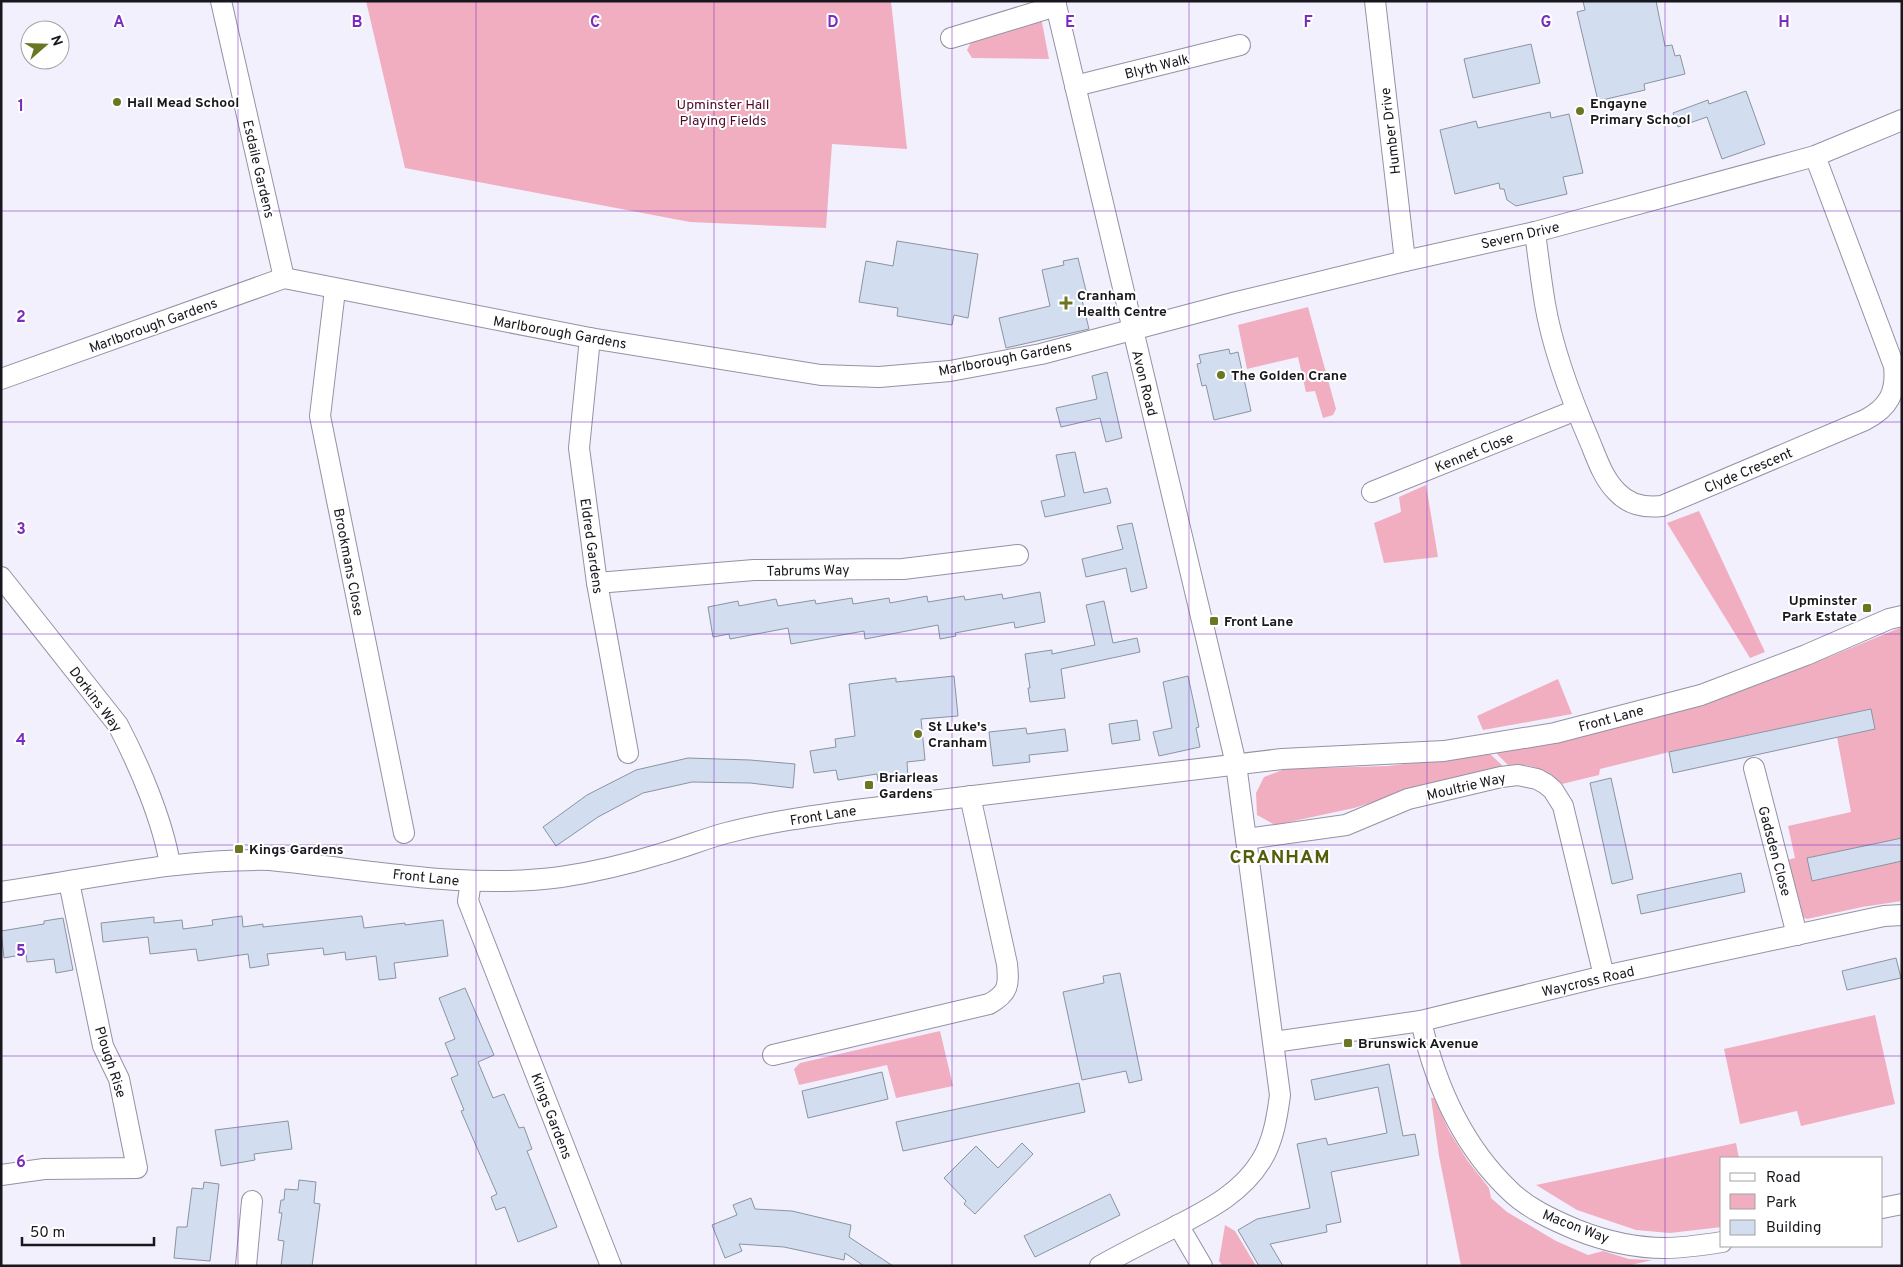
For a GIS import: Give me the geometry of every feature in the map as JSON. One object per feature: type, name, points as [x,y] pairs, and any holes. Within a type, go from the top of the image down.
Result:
[{"type":"street","name":"Esdaile Gardens","points":[[221,1],[284,278]]},
{"type":"street","name":"Humber Drive","points":[[1375,1],[1404,261]]},
{"type":"street","points":[[951,38],[1055,4]]},
{"type":"street","name":"Avon Road","points":[[1055,4],[1236,764]]},
{"type":"street","name":"Blyth Walk","points":[[1075,86],[1240,45]]},
{"type":"street","name":"Severn Drive","points":[[1133,329],[1404,261],[1535,232],[1815,156],[1902,120]]},
{"type":"street","name":"Clyde Crescent","points":[[1535,232],[1545,305],[1558,357],[1576,410],[1606,480],[1618,494],[1632,503],[1647,508],[1662,506],[1879,413],[1893,392],[1896,379],[1894,366],[1815,156]]},
{"type":"street","name":"Marlborough Gardens","points":[[1,379],[284,278],[335,290],[590,338],[820,375],[880,377],[950,371],[1041,354],[1133,329]]},
{"type":"street","name":"Brookmans Close","points":[[335,290],[320,416],[404,834]]},
{"type":"street","name":"Eldred Gardens","points":[[590,338],[579,448],[596,582],[628,752]]},
{"type":"street","name":"Kennet Close","points":[[1372,492],[1576,410]]},
{"type":"street","name":"Tabrums Way","points":[[596,582],[754,570],[903,569],[1018,555]]},
{"type":"street","name":"Dorkins Way","points":[[1,577],[118,725],[132,751],[166,842],[170,865]]},
{"type":"street","name":"Front Lane","points":[[1,892],[170,865],[228,860],[270,860],[470,881],[513,881],[560,877],[607,868],[725,834],[794,819],[1282,759],[1444,751],[1554,733],[1701,694],[1806,655],[1889,619],[1902,616]]},
{"type":"street","points":[[1100,1266],[1216,1205],[1234,1193],[1262,1161],[1277,1119],[1280,1095],[1274,1042],[1236,764]]},
{"type":"street","name":"Gadsden Close","points":[[1754,768],[1797,935]]},
{"type":"street","name":"Moultrie Way","points":[[1246,839],[1346,825],[1408,799],[1501,777],[1518,775],[1536,779],[1554,790],[1564,806],[1604,976]]},
{"type":"street","points":[[773,1055],[989,1004],[1002,997],[1008,983],[1007,964],[970,796]]},
{"type":"street","name":"Kings Gardens","points":[[470,881],[468,902],[611,1266]]},
{"type":"street","name":"Plough Rise","points":[[1,1175],[44,1169],[136,1168],[119,1079],[103,1046],[69,882]]},
{"type":"street","name":"Waycross Road","points":[[1274,1042],[1421,1021],[1604,976],[1884,916],[1902,916]]},
{"type":"street","name":"Macon Way","points":[[1421,1021],[1445,1095],[1461,1128],[1482,1160],[1510,1191],[1536,1211],[1590,1235],[1629,1245],[1664,1248],[1692,1247],[1720,1242]]},
{"type":"street","points":[[246,1266],[252,1201]]},
{"type":"street","points":[[1883,1208],[1902,1204]]},
{"type":"street","points":[[1178,1225],[1202,1266]]},
{"type":"green space","name":"Upminster Hall Playing Fields","points":[[366,1],[891,1],[907,149],[832,144],[826,228],[690,222],[405,168]]},
{"type":"green space","points":[[1041,17],[1049,59],[972,58],[967,50],[972,40]]},
{"type":"green space","points":[[1308,307],[1336,409],[1333,415],[1323,418],[1315,391],[1306,392],[1298,357],[1247,369],[1238,325]]},
{"type":"green space","points":[[1426,485],[1438,557],[1384,563],[1374,523],[1401,512],[1399,497]]},
{"type":"green space","points":[[1699,511],[1765,652],[1750,658],[1667,523]]},
{"type":"green space","points":[[1902,627],[1902,901],[1862,907],[1807,919],[1799,916],[1783,861],[1795,858],[1788,826],[1851,812],[1837,737],[1875,729],[1870,709],[1669,752],[1600,769],[1599,775],[1562,784],[1537,768],[1523,765],[1508,765],[1494,751],[1596,732],[1697,706],[1775,679]]},
{"type":"green space","points":[[1558,679],[1572,714],[1483,730],[1477,716]]},
{"type":"green space","points":[[1490,754],[1505,768],[1423,787],[1354,808],[1275,825],[1257,815],[1256,793],[1264,777],[1285,769],[1388,766]]},
{"type":"green space","points":[[1875,1015],[1895,1104],[1801,1126],[1797,1111],[1740,1124],[1724,1049]]},
{"type":"green space","points":[[940,1031],[953,1086],[896,1098],[887,1065],[799,1085],[794,1069],[800,1063]]},
{"type":"green space","points":[[1431,1098],[1434,1098],[1449,1131],[1467,1160],[1489,1188],[1491,1198],[1507,1212],[1556,1241],[1588,1255],[1603,1251],[1629,1259],[1652,1260],[1627,1266],[1461,1266],[1439,1156]]},
{"type":"green space","points":[[1736,1143],[1739,1157],[1720,1157],[1720,1227],[1670,1233],[1636,1230],[1577,1210],[1536,1185]]},
{"type":"green space","points":[[1225,1225],[1235,1231],[1256,1266],[1223,1266],[1219,1261]]},
{"type":"building","points":[[1583,1],[1656,1],[1665,46],[1672,45],[1675,56],[1680,55],[1685,74],[1644,84],[1645,90],[1598,101],[1577,12],[1585,10]]},
{"type":"building","points":[[1531,44],[1540,83],[1473,98],[1464,59]]},
{"type":"building","points":[[1746,91],[1765,144],[1722,159],[1707,117],[1678,127],[1673,113],[1708,100],[1709,104]]},
{"type":"building","points":[[1550,112],[1551,118],[1569,114],[1583,173],[1563,177],[1567,194],[1516,206],[1507,200],[1504,189],[1500,189],[1499,183],[1455,194],[1440,130],[1476,121],[1478,128]]},
{"type":"building","points":[[897,241],[978,254],[968,318],[954,315],[952,325],[897,316],[898,308],[859,302],[866,261],[893,266]]},
{"type":"building","name":"Cranham Health Centre","points":[[1078,258],[1088,299],[1082,300],[1089,329],[1006,348],[999,318],[1050,306],[1042,270],[1064,265],[1063,261]]},
{"type":"building","name":"The Golden Crane","points":[[1229,349],[1230,354],[1238,352],[1251,411],[1214,420],[1206,385],[1202,386],[1197,364],[1201,363],[1199,355]]},
{"type":"building","points":[[1107,372],[1122,438],[1106,442],[1100,418],[1061,427],[1056,408],[1097,399],[1092,376]]},
{"type":"building","points":[[1075,452],[1084,493],[1107,488],[1111,503],[1045,517],[1041,501],[1065,496],[1056,455]]},
{"type":"building","points":[[1132,523],[1147,588],[1131,592],[1126,568],[1086,577],[1082,559],[1123,549],[1117,526]]},
{"type":"building","points":[[1040,592],[1045,622],[1015,628],[1014,622],[955,633],[956,636],[940,639],[938,625],[865,639],[864,631],[791,644],[788,628],[730,639],[729,634],[713,637],[708,607],[738,601],[739,606],[776,599],[778,606],[815,600],[816,604],[852,598],[853,604],[889,598],[890,603],[927,596],[928,602],[964,596],[965,600],[1002,594],[1003,599]]},
{"type":"building","points":[[1104,601],[1113,643],[1137,638],[1140,652],[1061,669],[1065,698],[1030,702],[1025,654],[1052,650],[1052,654],[1095,645],[1086,605]]},
{"type":"building","points":[[954,676],[958,716],[921,719],[925,760],[907,762],[908,778],[878,781],[877,774],[838,780],[836,770],[814,773],[810,751],[836,747],[835,739],[855,736],[849,684],[896,678],[896,682]]},
{"type":"building","points":[[1188,676],[1199,727],[1196,728],[1200,747],[1159,756],[1153,732],[1172,728],[1163,682]]},
{"type":"building","points":[[1871,709],[1875,729],[1673,773],[1669,752]]},
{"type":"building","points":[[1137,720],[1140,740],[1112,744],[1109,724]]},
{"type":"building","points":[[1026,728],[1027,734],[1065,729],[1068,751],[1029,755],[1030,762],[993,766],[989,732]]},
{"type":"building","points":[[688,758],[795,764],[793,788],[750,783],[692,782],[643,793],[598,817],[556,846],[543,827],[587,795],[636,770]]},
{"type":"building","points":[[1611,778],[1633,879],[1612,884],[1590,783]]},
{"type":"building","points":[[1902,838],[1902,861],[1812,881],[1807,858]]},
{"type":"building","points":[[1741,873],[1745,892],[1641,914],[1637,895]]},
{"type":"building","points":[[242,916],[243,927],[263,924],[263,927],[362,916],[364,928],[443,920],[448,956],[394,963],[396,978],[379,980],[376,956],[346,960],[345,952],[324,955],[323,948],[267,954],[269,965],[250,968],[248,954],[198,961],[196,949],[150,954],[148,937],[103,942],[101,923],[154,917],[154,923],[182,920],[183,929],[213,925],[212,920]]},
{"type":"building","points":[[63,918],[73,970],[56,973],[54,959],[27,962],[26,954],[4,958],[1,931],[44,924],[44,921]]},
{"type":"building","points":[[1896,958],[1901,978],[1847,990],[1842,971]]},
{"type":"building","points":[[1120,973],[1142,1080],[1129,1083],[1126,1071],[1082,1080],[1063,992],[1104,983],[1103,976]]},
{"type":"building","points":[[465,988],[494,1055],[478,1062],[493,1098],[504,1094],[519,1128],[524,1127],[532,1149],[527,1151],[557,1227],[518,1242],[505,1207],[496,1210],[491,1197],[497,1194],[461,1111],[464,1110],[451,1078],[458,1075],[445,1043],[455,1039],[439,998]]},
{"type":"building","points":[[1389,1064],[1403,1136],[1415,1134],[1419,1155],[1331,1172],[1341,1222],[1326,1225],[1327,1232],[1270,1244],[1283,1266],[1259,1266],[1238,1230],[1257,1219],[1310,1208],[1297,1144],[1326,1138],[1328,1145],[1387,1133],[1378,1087],[1315,1100],[1311,1080]]},
{"type":"building","points":[[882,1072],[888,1099],[808,1118],[802,1091]]},
{"type":"building","points":[[1079,1083],[1085,1112],[903,1151],[896,1122]]},
{"type":"building","points":[[288,1121],[292,1149],[254,1154],[255,1160],[221,1166],[215,1130]]},
{"type":"building","points":[[1022,1143],[1033,1154],[975,1214],[964,1204],[966,1201],[944,1178],[976,1146],[998,1168]]},
{"type":"building","points":[[299,1180],[316,1182],[314,1203],[320,1204],[312,1266],[281,1266],[284,1241],[278,1240],[282,1213],[279,1213],[281,1200],[284,1200],[285,1189],[298,1190]]},
{"type":"building","points":[[204,1182],[219,1184],[210,1261],[174,1258],[177,1227],[187,1227],[192,1188],[203,1189]]},
{"type":"building","points":[[1110,1194],[1120,1215],[1035,1257],[1024,1236]]},
{"type":"building","points":[[751,1198],[755,1209],[792,1211],[851,1225],[849,1237],[893,1266],[864,1266],[845,1253],[844,1260],[784,1247],[739,1244],[742,1251],[725,1258],[712,1225],[737,1215],[733,1205]]},
{"type":"place","name":"Hall Mead School","points":[[117,102]]},
{"type":"place","name":"Engayne Primary School","points":[[1580,111]]},
{"type":"place","name":"Cranham Health Centre","points":[[1066,303]]},
{"type":"place","name":"The Golden Crane","points":[[1221,375]]},
{"type":"place","name":"Upminster Park Estate","points":[[1867,608]]},
{"type":"place","name":"Front Lane","points":[[1214,621]]},
{"type":"place","name":"St Luke's Cranham","points":[[918,734]]},
{"type":"place","name":"Briarleas Gardens","points":[[869,785]]},
{"type":"place","name":"Kings Gardens","points":[[239,849]]},
{"type":"place","name":"Brunswick Avenue","points":[[1348,1043]]},
{"type":"district","name":"CRANHAM","points":[[1280,856]]}]
